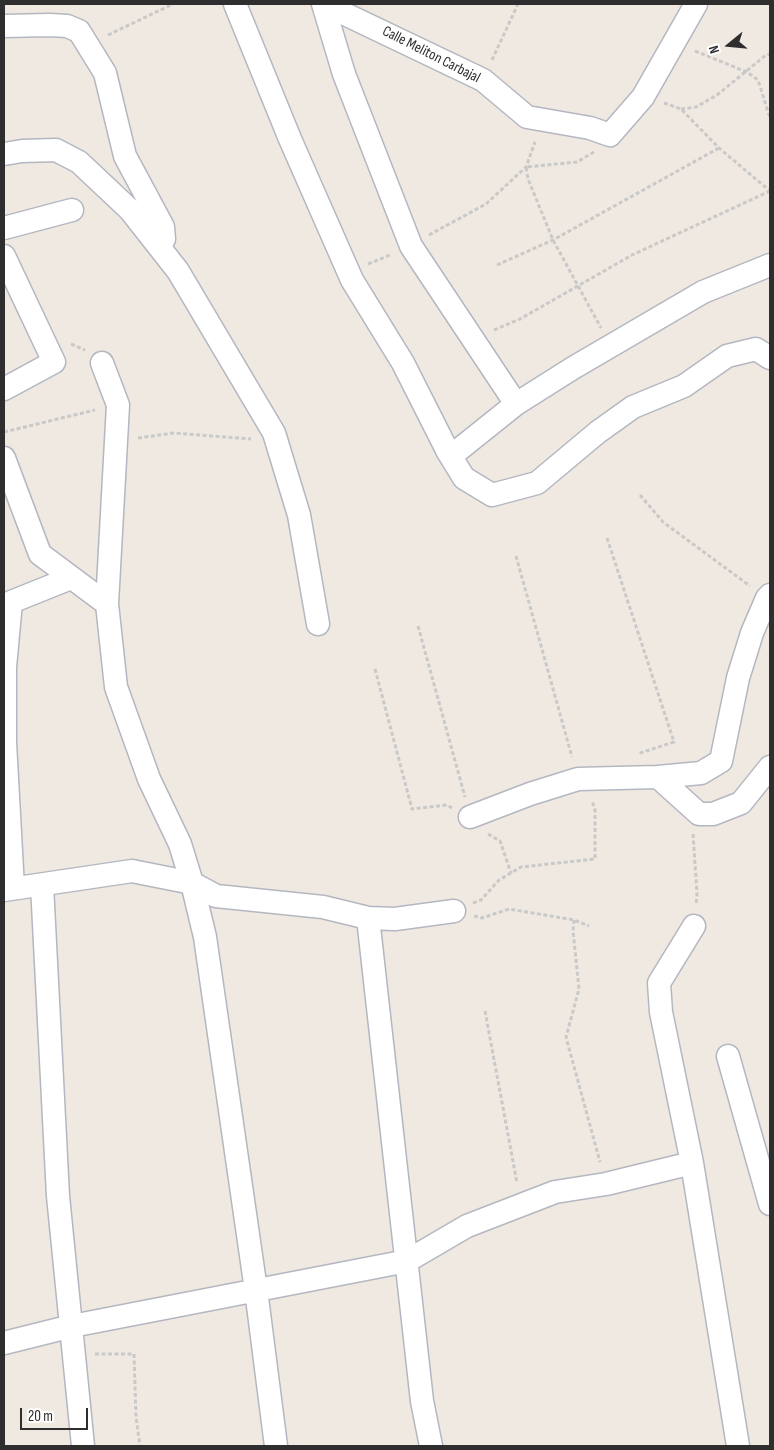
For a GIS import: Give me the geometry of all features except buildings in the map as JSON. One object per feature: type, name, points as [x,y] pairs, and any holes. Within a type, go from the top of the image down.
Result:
[{"type":"street","points":[[235,4],[286,130],[349,273],[403,363],[464,478],[492,495],[538,483],[598,432],[633,407],[684,386],[727,356],[756,349],[770,358]]},
{"type":"street","points":[[324,4],[344,74],[411,246],[516,404]]},
{"type":"street","name":"Calle Meliton Carbajal","points":[[324,4],[483,80],[528,117],[590,128],[610,135]]},
{"type":"street","points":[[610,135],[643,97],[696,4]]},
{"type":"street","points":[[4,26],[67,26],[79,32],[105,73],[125,156],[163,227],[164,238],[159,246]]},
{"type":"street","points":[[4,154],[22,151],[56,150],[79,162],[130,210],[178,271],[277,440],[299,515],[318,624]]},
{"type":"street","points":[[4,228],[72,210]]},
{"type":"street","points":[[4,256],[54,362],[4,389]]},
{"type":"street","points":[[451,456],[516,404],[610,346],[703,292],[770,265]]},
{"type":"street","points":[[102,363],[118,405],[117,440],[111,495],[107,604],[116,687],[149,779],[180,844],[205,937],[256,1290],[276,1446]]},
{"type":"street","points":[[4,458],[40,554],[107,604]]},
{"type":"street","points":[[71,578],[11,602],[4,667],[8,889],[132,871],[192,883],[216,896],[323,907],[368,918],[395,919],[454,910]]},
{"type":"street","points":[[470,817],[530,794],[578,779],[658,778],[701,773],[721,761],[738,678],[768,596]]},
{"type":"street","points":[[658,778],[699,814],[713,814],[741,803],[770,767]]},
{"type":"street","points":[[42,885],[58,1196],[83,1446]]},
{"type":"street","points":[[368,918],[422,1401],[431,1446]]},
{"type":"street","points":[[694,926],[659,983],[661,1012],[692,1163],[738,1446]]},
{"type":"street","points":[[728,1056],[770,1204]]},
{"type":"street","points":[[4,1343],[72,1326],[407,1261],[467,1226],[555,1192],[606,1184],[692,1163]]},
{"type":"path","points":[[87,45],[173,4]]},
{"type":"path","points":[[483,80],[518,4]]},
{"type":"path","points":[[674,43],[747,72],[758,80],[770,118]]},
{"type":"path","points":[[643,97],[681,108],[696,106],[717,95],[766,55],[770,54]]},
{"type":"path","points":[[473,339],[520,319],[632,255],[770,191],[719,148],[681,108]]},
{"type":"path","points":[[349,273],[411,246],[486,204],[526,167],[543,120]]},
{"type":"path","points":[[526,167],[578,162],[590,155],[610,135]]},
{"type":"path","points":[[498,265],[553,240],[719,148]]},
{"type":"path","points":[[526,167],[528,178],[553,240],[610,346]]},
{"type":"path","points":[[45,344],[70,343],[79,346],[102,363]]},
{"type":"path","points":[[4,432],[118,405]]},
{"type":"path","points":[[117,440],[174,433],[277,440]]},
{"type":"path","points":[[640,495],[663,522],[768,596]]},
{"type":"path","points":[[607,538],[674,742],[630,756]]},
{"type":"path","points":[[454,910],[481,900],[499,880],[521,867],[595,859],[595,810],[589,791],[578,779],[516,556]]},
{"type":"path","points":[[418,626],[470,817],[468,822],[471,827],[483,831],[500,841],[511,873]]},
{"type":"path","points":[[375,670],[412,809],[447,805],[470,817]]},
{"type":"path","points":[[694,926],[697,894],[692,821],[699,814]]},
{"type":"path","points":[[454,910],[482,918],[509,909],[574,920],[589,926]]},
{"type":"path","points":[[574,920],[573,931],[579,989],[566,1036],[606,1184]]},
{"type":"path","points":[[486,1010],[521,1206]]},
{"type":"path","points":[[75,1354],[134,1354],[136,1417],[140,1446]]}]
